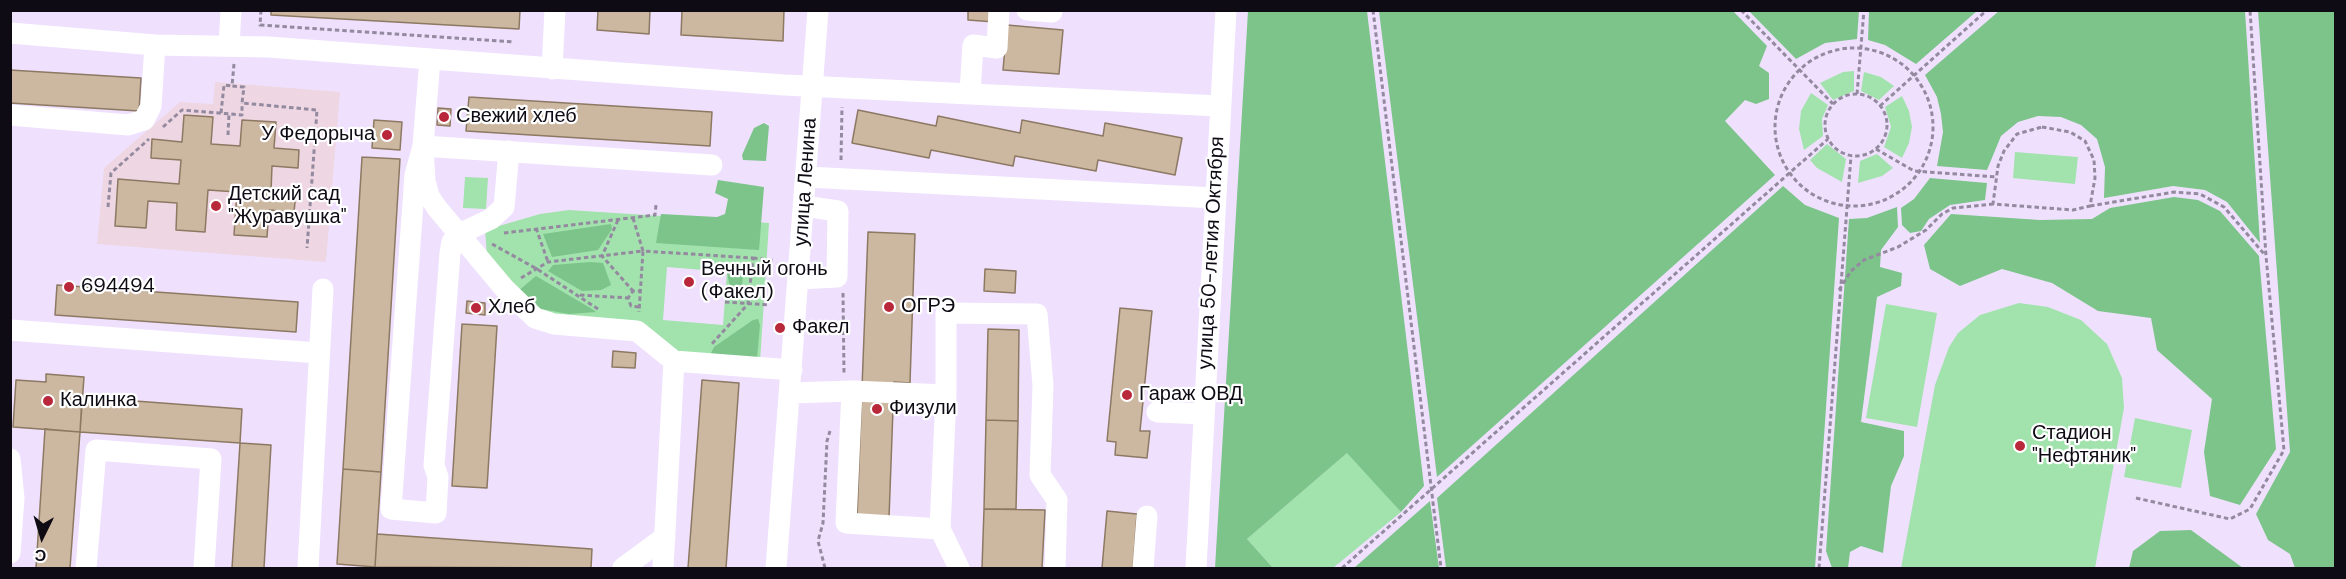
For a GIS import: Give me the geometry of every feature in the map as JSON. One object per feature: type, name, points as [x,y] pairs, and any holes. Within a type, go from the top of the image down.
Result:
[{"type":"street","points":[[229,46],[231,10]]},
{"type":"street","points":[[552,69],[555,10]]},
{"type":"street","name":"улица Ленина","points":[[776,568],[791,393],[818,10]]},
{"type":"street","points":[[969,93],[973,45],[997,48],[999,10]]},
{"type":"street","points":[[1027,10],[1052,12]]},
{"type":"street","name":"улица 50-летия Октября","points":[[1196,568],[1226,10]]},
{"type":"street","points":[[10,33],[155,45],[268,47],[813,86],[1220,106]]},
{"type":"street","points":[[10,116],[128,125],[144,120],[151,106],[155,45]]},
{"type":"street","points":[[430,58],[423,146],[415,175],[391,509],[436,513],[438,477],[434,465],[452,242],[459,234],[491,219],[504,207],[508,151]]},
{"type":"street","points":[[423,146],[712,165]]},
{"type":"street","points":[[423,146],[429,196],[504,288],[535,318],[554,324],[637,331],[684,362],[792,370]]},
{"type":"street","points":[[807,177],[1215,198]]},
{"type":"street","points":[[798,279],[837,277],[838,211],[804,206]]},
{"type":"street","points":[[308,568],[323,290]]},
{"type":"street","points":[[959,568],[939,529],[946,395],[946,313],[1037,314],[1043,385],[1040,475],[1057,500],[1055,568]]},
{"type":"street","points":[[10,330],[318,353]]},
{"type":"street","points":[[663,568],[684,362]]},
{"type":"street","points":[[848,391],[846,523],[939,529]]},
{"type":"street","points":[[791,393],[848,391],[946,395]]},
{"type":"street","points":[[1157,412],[1204,414]]},
{"type":"street","points":[[86,568],[96,450],[211,459],[204,568]]},
{"type":"street","points":[[10,459],[12,498],[10,554]]},
{"type":"street","points":[[1143,568],[1147,516]]},
{"type":"street","points":[[623,568],[665,537]]},
{"type":"path","points":[[261,10],[260,25],[514,42]]},
{"type":"path","points":[[1373,10],[1441,568]]},
{"type":"path","points":[[1741,10],[1833,104]]},
{"type":"path","points":[[1857,94],[1864,10]]},
{"type":"path","points":[[1880,105],[1987,10]]},
{"type":"path","points":[[2136,498],[2230,519],[2250,509],[2284,450],[2266,256],[2250,10]]},
{"type":"path","points":[[268,47],[269,25]]},
{"type":"path","points":[[1861,47],[1881,52],[1899,61],[1914,74],[1929,101],[1934,132],[1930,153],[1920,172],[1906,188],[1888,199],[1868,206],[1847,207],[1814,196],[1789,173],[1779,153],[1774,131],[1776,109],[1785,88],[1798,70],[1816,57],[1838,49],[1861,47]]},
{"type":"path","points":[[232,86],[234,63],[245,64]]},
{"type":"path","points":[[108,207],[111,172],[182,110],[242,115],[244,87],[224,85],[221,113]]},
{"type":"path","points":[[841,179],[842,87]]},
{"type":"path","points":[[1857,94],[1869,97],[1880,105],[1887,123],[1886,133],[1876,149],[1860,156],[1851,156],[1841,153],[1828,139],[1825,124],[1833,104],[1843,97],[1857,94]]},
{"type":"path","points":[[242,103],[317,110],[307,248]]},
{"type":"path","points":[[228,135],[229,114]]},
{"type":"path","points":[[1994,204],[1997,177],[2004,151],[2017,134],[2042,127],[2070,132],[2085,141],[2094,160],[2095,178],[2090,206]]},
{"type":"path","points":[[1342,568],[1828,139]]},
{"type":"path","points":[[1876,149],[1920,172],[1997,177]]},
{"type":"path","points":[[1819,568],[1838,291],[1851,156]]},
{"type":"path","points":[[1838,291],[1851,271],[1864,260],[1898,247],[1926,230],[1942,214],[1953,208],[1994,204],[2073,210],[2174,192],[2200,194],[2224,207],[2266,256]]},
{"type":"path","points":[[495,235],[536,228],[655,215],[656,205]]},
{"type":"path","points":[[633,218],[643,251],[637,331]]},
{"type":"path","points":[[602,256],[618,220]]},
{"type":"path","points":[[536,228],[548,262]]},
{"type":"path","points":[[485,240],[537,268],[603,313]]},
{"type":"path","points":[[504,288],[548,262],[643,251],[773,260]]},
{"type":"path","points":[[602,256],[633,291],[640,291]]},
{"type":"path","points":[[684,362],[748,304],[753,258]]},
{"type":"path","points":[[843,285],[848,391]]},
{"type":"path","points":[[628,298],[633,291]]},
{"type":"path","points":[[578,295],[628,298]]},
{"type":"path","points":[[628,298],[631,306],[639,307]]},
{"type":"path","points":[[725,302],[769,305]]},
{"type":"path","points":[[825,568],[818,541],[823,523],[827,441],[834,421]]},
{"type":"shaded area","name":"Детский сад \"Журавушка\"","points":[[215,82],[340,92],[326,262],[97,244],[104,168],[180,102],[213,104]]},
{"type":"green space","points":[[1869,10],[1977,11],[1916,64],[1885,45],[1868,40]]},
{"type":"green space","points":[[1248,11],[1367,11],[1424,486],[1401,512],[1347,453],[1247,539],[1273,568],[1215,568]]},
{"type":"green space","points":[[1379,11],[1733,11],[1767,46],[1759,66],[1769,73],[1769,99],[1756,104],[1745,100],[1725,121],[1775,175],[1437,477]]},
{"type":"green space","points":[[1749,11],[1859,11],[1857,39],[1825,43],[1796,59]]},
{"type":"green space","points":[[1999,11],[2245,11],[2260,243],[2227,202],[2205,190],[2173,186],[2104,198],[2105,167],[2097,139],[2081,125],[2061,117],[2038,116],[2018,122],[2001,136],[1987,170],[1937,166],[1943,132],[1941,114],[1937,97],[1925,75]]},
{"type":"green space","points":[[2258,11],[2335,11],[2335,568],[2295,568],[2290,554],[2268,540],[2256,514],[2290,452]]},
{"type":"green space","points":[[1854,71],[1854,91],[1833,100],[1820,83],[1843,72]]},
{"type":"green space","points":[[1864,72],[1881,77],[1894,86],[1879,100],[1861,91]]},
{"type":"green space","points":[[1811,93],[1828,105],[1822,119],[1823,136],[1804,150],[1799,129],[1801,111]]},
{"type":"green space","points":[[1902,96],[1909,111],[1912,127],[1909,143],[1902,158],[1884,147],[1891,127],[1885,107]]},
{"type":"green space","points":[[764,123],[769,126],[766,161],[743,160],[742,155],[754,128]]},
{"type":"green space","points":[[1827,144],[1846,159],[1842,182],[1817,168],[1810,160]]},
{"type":"green space","points":[[2015,152],[2078,157],[2075,184],[2013,178]]},
{"type":"green space","points":[[1877,154],[1893,168],[1882,176],[1858,183],[1860,161]]},
{"type":"green space","points":[[465,177],[488,178],[486,209],[463,208]]},
{"type":"green space","points":[[1930,178],[1987,183],[1985,200],[1950,205],[1929,219],[1921,231],[1910,233],[1902,225],[1901,208],[1914,199]]},
{"type":"green space","points":[[718,180],[764,187],[759,250],[656,243],[661,214],[717,217],[725,214],[728,199],[715,193]]},
{"type":"green space","points":[[1783,186],[1805,205],[1839,218],[1815,568],[1446,568],[1437,498]]},
{"type":"green space","points":[[2174,197],[2198,200],[2220,211],[2259,256],[2276,449],[2240,505],[2210,496],[2204,452],[2212,399],[2157,350],[2151,318],[2098,311],[2052,283],[2002,269],[1960,286],[1930,269],[1924,245],[1951,214],[2040,220],[2092,219],[2110,208]]},
{"type":"green space","points":[[1897,207],[1898,227],[1881,250],[1880,267],[1902,273],[1901,286],[1877,297],[1861,422],[1904,431],[1904,456],[1891,486],[1883,553],[1861,546],[1850,552],[1848,568],[1832,568],[1826,551],[1849,219],[1867,218]]},
{"type":"green space","points":[[569,210],[769,223],[760,362],[682,357],[631,321],[538,314],[487,255],[485,230],[540,214]],"holes":[[[667,267],[727,272],[723,325],[663,320]]]},
{"type":"green space","points":[[611,224],[612,229],[598,250],[552,257],[543,234]]},
{"type":"green space","points":[[603,263],[611,285],[601,290],[582,291],[548,271],[553,265]]},
{"type":"green space","points":[[719,266],[743,268],[742,291],[734,291],[729,283],[727,272],[719,271]]},
{"type":"green space","points":[[536,276],[596,312],[569,314],[541,309],[517,292]]},
{"type":"green space","name":"Стадион \"Нефтяник\"","points":[[2019,303],[2048,307],[2081,320],[2107,344],[2122,378],[2124,408],[2095,568],[1901,568],[1935,385],[1949,347],[1958,333],[1980,315]]},
{"type":"green space","points":[[1886,304],[1937,313],[1917,427],[1866,418]]},
{"type":"green space","points":[[758,319],[760,325],[757,358],[715,356],[711,353],[714,347],[753,320]]},
{"type":"green space","points":[[2135,418],[2192,430],[2181,488],[2124,477]]},
{"type":"green space","points":[[1348,452],[1401,512],[1333,568],[1273,568],[1247,539]]},
{"type":"green space","points":[[1430,501],[1439,568],[1354,568]]},
{"type":"green space","points":[[2191,530],[2243,568],[2129,568],[2133,551],[2160,531]]},
{"type":"building","points":[[271,10],[520,10],[519,29],[271,15]]},
{"type":"building","points":[[598,10],[650,10],[649,34],[597,30]]},
{"type":"building","points":[[682,10],[784,10],[783,41],[681,35]]},
{"type":"building","points":[[968,10],[996,10],[995,22],[968,20]]},
{"type":"building","points":[[1007,25],[1063,30],[1059,74],[1003,70]]},
{"type":"building","points":[[10,70],[141,78],[139,111],[10,103]]},
{"type":"building","points":[[469,97],[712,112],[710,146],[466,131]]},
{"type":"building","name":"Свежий хлеб","points":[[438,108],[451,109],[450,126],[437,125]]},
{"type":"building","points":[[858,110],[936,126],[938,116],[1020,133],[1022,120],[1103,136],[1105,123],[1182,138],[1175,175],[1098,160],[1096,171],[1015,156],[1013,166],[931,150],[929,158],[852,143]]},
{"type":"building","points":[[184,115],[213,117],[211,144],[240,146],[242,120],[276,122],[274,148],[299,150],[298,168],[272,166],[271,191],[296,192],[294,212],[269,210],[267,237],[234,235],[237,192],[208,190],[205,232],[176,230],[177,203],[148,201],[146,228],[115,226],[118,179],[179,184],[181,160],[151,158],[152,139],[182,142]]},
{"type":"building","name":"У Федорыча","points":[[374,120],[402,122],[400,150],[372,148]]},
{"type":"building","points":[[362,157],[400,159],[381,472],[343,469]]},
{"type":"building","name":"ОГРЭ","points":[[868,232],[915,234],[910,383],[894,382],[889,518],[857,517]]},
{"type":"building","points":[[985,269],[1016,271],[1015,293],[984,291]]},
{"type":"building","points":[[57,285],[298,302],[296,332],[55,315]]},
{"type":"building","name":"Хлеб","points":[[467,301],[485,303],[485,315],[466,313]]},
{"type":"building","name":"Гараж ОВД","points":[[1120,308],[1152,311],[1140,431],[1150,431],[1147,458],[1115,455],[1116,442],[1107,441]]},
{"type":"building","points":[[462,324],[497,326],[487,488],[452,486]]},
{"type":"building","points":[[988,329],[1019,330],[1018,421],[986,420]]},
{"type":"building","points":[[613,351],[636,353],[635,368],[612,367]]},
{"type":"building","name":"Калинка","points":[[46,374],[84,377],[80,432],[13,427],[16,380],[46,382]]},
{"type":"building","points":[[702,380],[739,383],[726,568],[688,568]]},
{"type":"building","points":[[82,397],[242,409],[240,443],[80,432]]},
{"type":"building","points":[[986,420],[1018,421],[1016,509],[984,509]]},
{"type":"building","points":[[45,429],[80,432],[70,568],[36,568]]},
{"type":"building","points":[[240,443],[271,445],[264,568],[232,568]]},
{"type":"building","points":[[343,469],[381,472],[375,567],[337,564]]},
{"type":"building","points":[[984,509],[1045,510],[1042,568],[982,568]]},
{"type":"building","points":[[1107,511],[1137,514],[1133,568],[1102,568]]},
{"type":"building","points":[[377,534],[592,549],[591,568],[375,567]]},
{"type":"place","name":"Свежий хлеб","points":[[444,117]]},
{"type":"place","name":"У Федорыча","points":[[387,135]]},
{"type":"place","name":"Детский сад \"Журавушка\"","points":[[216,206]]},
{"type":"place","name":"Вечный огонь (Факел)","points":[[689,282]]},
{"type":"place","name":"694494","points":[[69,287]]},
{"type":"place","name":"ОГРЭ","points":[[889,307]]},
{"type":"place","name":"Хлеб","points":[[476,308]]},
{"type":"place","name":"Факел","points":[[780,328]]},
{"type":"place","name":"Гараж ОВД","points":[[1127,395]]},
{"type":"place","name":"Калинка","points":[[48,401]]},
{"type":"place","name":"Физули","points":[[877,409]]},
{"type":"place","name":"Стадион \"Нефтяник\"","points":[[2020,446]]}]
